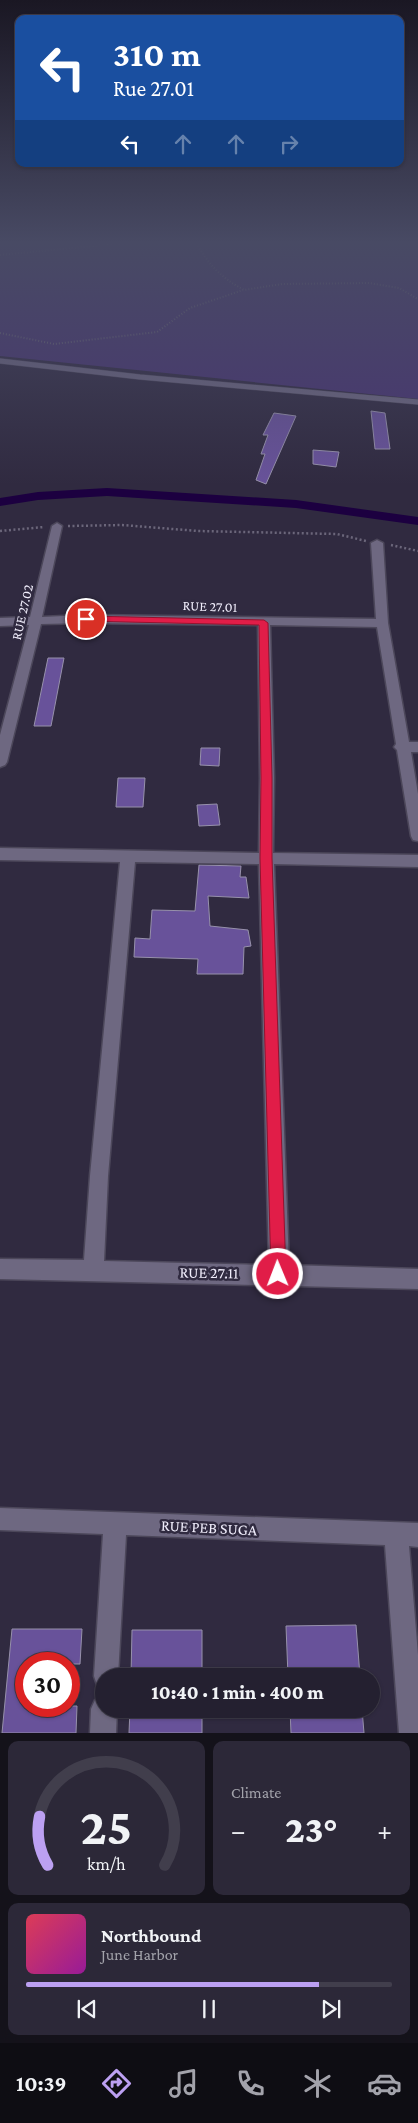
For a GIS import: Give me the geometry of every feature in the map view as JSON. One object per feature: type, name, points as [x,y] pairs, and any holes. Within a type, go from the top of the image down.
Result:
[{"type":"street","name":"RUE 27.02","points":[[0,762],[57,526]]},
{"type":"street","points":[[377,543],[382,624],[401,747],[418,836]]},
{"type":"street","points":[[0,622],[36,619]]},
{"type":"street","name":"RUE 27.01","points":[[36,619],[382,624]]},
{"type":"street","points":[[264,623],[267,778],[266,858],[278,1274]]},
{"type":"street","points":[[401,747],[418,747]]},
{"type":"street","points":[[0,854],[418,861]]},
{"type":"street","points":[[93,1270],[99,1176],[128,856]]},
{"type":"street","name":"RUE 27.11","points":[[0,1269],[278,1274],[418,1279]]},
{"type":"street","name":"RUE PEB SUGA","points":[[0,1519],[116,1522],[407,1535]]},
{"type":"street","points":[[107,1668],[116,1522]]},
{"type":"street","points":[[407,1535],[412,1733]]},
{"type":"street","points":[[103,1733],[104,1718]]},
{"type":"lane","points":[[0,361],[140,377],[418,402]]},
{"type":"path","points":[[0,333],[54,344],[157,332],[168,324]]},
{"type":"path","points":[[0,531],[57,526],[122,525],[198,531],[337,534],[418,551]]},
{"type":"shaded area","points":[[0,324],[418,324],[418,399],[0,356]]},
{"type":"building","points":[[371,411],[385,413],[390,449],[375,449]]},
{"type":"building","points":[[274,413],[296,416],[266,484],[256,480],[265,454],[261,454],[268,435],[263,435]]},
{"type":"building","points":[[313,450],[339,452],[336,467],[313,464]]},
{"type":"building","points":[[48,658],[64,658],[51,726],[34,726]]},
{"type":"building","points":[[201,748],[220,748],[219,766],[200,765]]},
{"type":"building","points":[[118,778],[145,778],[143,807],[116,807]]},
{"type":"building","points":[[217,804],[220,825],[199,826],[197,805]]},
{"type":"building","points":[[199,865],[241,866],[240,877],[246,877],[249,898],[208,896],[210,926],[248,930],[251,946],[244,947],[243,974],[197,974],[198,959],[134,957],[135,938],[150,939],[152,910],[195,911]]},
{"type":"building","points":[[356,1625],[359,1668],[288,1668],[286,1626]]},
{"type":"building","points":[[12,1629],[82,1629],[80,1664],[80,1652],[15,1652],[15,1717],[77,1717],[76,1733],[2,1733]]},
{"type":"building","points":[[132,1630],[202,1630],[202,1668],[131,1668]]},
{"type":"building","points":[[130,1718],[202,1718],[202,1733],[129,1733]]},
{"type":"building","points":[[290,1718],[363,1718],[364,1733],[291,1733]]},
{"type":"waterway","points":[[0,502],[38,496],[107,492],[296,504],[418,521]]},
{"type":"route","points":[[86,619],[264,623],[267,778],[266,858],[278,1274]]}]
